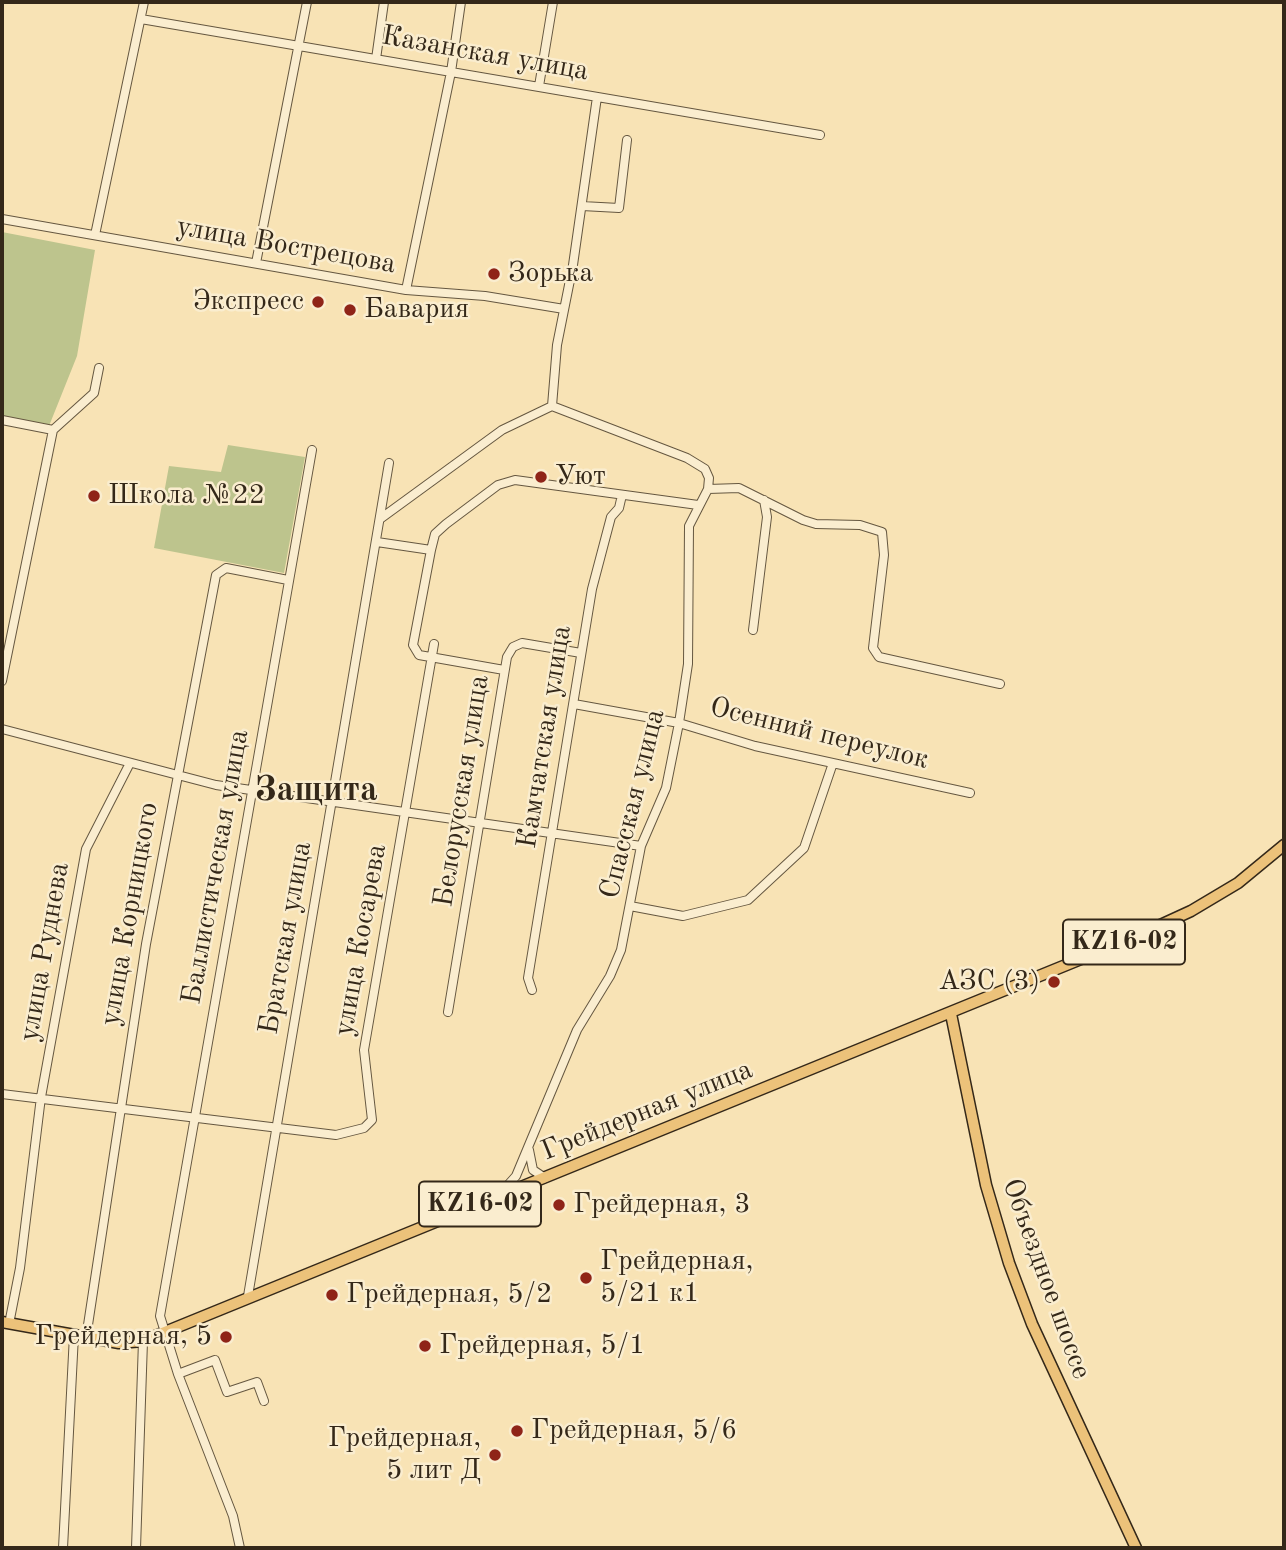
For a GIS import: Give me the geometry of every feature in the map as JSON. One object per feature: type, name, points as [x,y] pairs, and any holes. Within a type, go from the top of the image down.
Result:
[{"type":"main road","name":"KZ16-02","points":[[951,1014],[1172,920],[1238,883],[1284,845]]},
{"type":"main road","name":"Грейдерная улица","points":[[5,1323],[119,1343],[143,1341],[951,1014]]},
{"type":"main road","name":"Объездное шоссе","points":[[951,1014],[981,1163],[1009,1263],[1032,1324],[1136,1548]]},
{"type":"street","points":[[95,235],[144,2]]},
{"type":"street","points":[[256,263],[307,2]]},
{"type":"street","points":[[376,59],[384,2]]},
{"type":"street","points":[[406,290],[451,72],[461,2]]},
{"type":"street","points":[[539,86],[553,2]]},
{"type":"street","name":"Казанская улица","points":[[141,19],[821,135]]},
{"type":"street","points":[[552,406],[551,391],[597,97]]},
{"type":"street","points":[[582,206],[619,208],[627,141]]},
{"type":"street","name":"улица Вострецова","points":[[2,219],[406,290],[485,296],[564,309]]},
{"type":"street","points":[[2,681],[53,430],[94,393],[100,368]]},
{"type":"street","points":[[380,519],[502,430],[552,406],[687,458],[705,469],[709,478],[708,489],[739,488],[816,524],[860,525],[882,532],[884,555],[873,648],[879,657],[1000,684]]},
{"type":"street","points":[[2,420],[53,430]]},
{"type":"street","name":"Баллистическая улица","points":[[240,1548],[233,1516],[178,1374],[160,1316],[312,450]]},
{"type":"street","name":"Братская улица","points":[[247,1297],[389,463]]},
{"type":"street","points":[[504,670],[419,655],[413,645],[435,534],[446,524],[498,485],[515,480],[698,505]]},
{"type":"street","name":"Спасская улица","points":[[498,1197],[516,1176],[577,1030],[610,976],[621,950],[641,846],[666,788],[679,723],[688,664],[689,526],[708,489]]},
{"type":"street","name":"Камчатская улица","points":[[532,990],[528,978],[592,589],[611,517],[619,508],[622,495]]},
{"type":"street","points":[[753,630],[767,517],[764,500]]},
{"type":"street","points":[[377,542],[431,550]]},
{"type":"street","name":"улица Корницкого","points":[[86,1338],[120,1107],[216,575],[226,568],[288,580]]},
{"type":"street","name":"Белорусская улица","points":[[447,1012],[504,670],[513,647],[522,643],[581,653]]},
{"type":"street","name":"улица Косарева","points":[[277,1129],[336,1135],[363,1128],[372,1120],[363,1050],[434,644]]},
{"type":"street","name":"Осенний переулок","points":[[574,704],[679,723],[754,746],[970,793]]},
{"type":"street","points":[[2,729],[130,763],[253,790],[480,825],[641,846]]},
{"type":"street","name":"улица Руднева","points":[[5,1323],[20,1268],[41,1097],[86,849],[130,763]]},
{"type":"street","points":[[630,906],[683,916],[748,900],[804,848],[833,763]]},
{"type":"street","points":[[2,1094],[196,1115],[277,1129]]},
{"type":"street","points":[[529,1147],[531,1166],[545,1178]]},
{"type":"street","points":[[63,1548],[74,1335]]},
{"type":"street","points":[[136,1548],[143,1341]]},
{"type":"street","points":[[178,1374],[215,1360],[227,1392],[257,1382],[264,1401]]},
{"type":"green space","points":[[2,232],[95,250],[77,356],[49,426],[2,416]]},
{"type":"green space","points":[[228,445],[305,457],[284,573],[154,548],[169,466],[221,472]]},
{"type":"place","name":"Зорька","points":[[494,274]]},
{"type":"place","name":"Экспресс","points":[[318,302]]},
{"type":"place","name":"Бавария","points":[[350,310]]},
{"type":"place","name":"Уют","points":[[541,477]]},
{"type":"place","name":"Школа №22","points":[[94,496]]},
{"type":"place","name":"АЗС (3)","points":[[1054,982]]},
{"type":"place","name":"Грейдерная, 3","points":[[559,1205]]},
{"type":"place","name":"Грейдерная, 5/21 к1","points":[[586,1278]]},
{"type":"place","name":"Грейдерная, 5/2","points":[[332,1295]]},
{"type":"place","name":"Грейдерная, 5","points":[[226,1337]]},
{"type":"place","name":"Грейдерная, 5/1","points":[[425,1346]]},
{"type":"place","name":"Грейдерная, 5/6","points":[[517,1431]]},
{"type":"place","name":"Грейдерная, 5 лит Д","points":[[495,1455]]},
{"type":"district","name":"Защита","points":[[316,791]]}]
